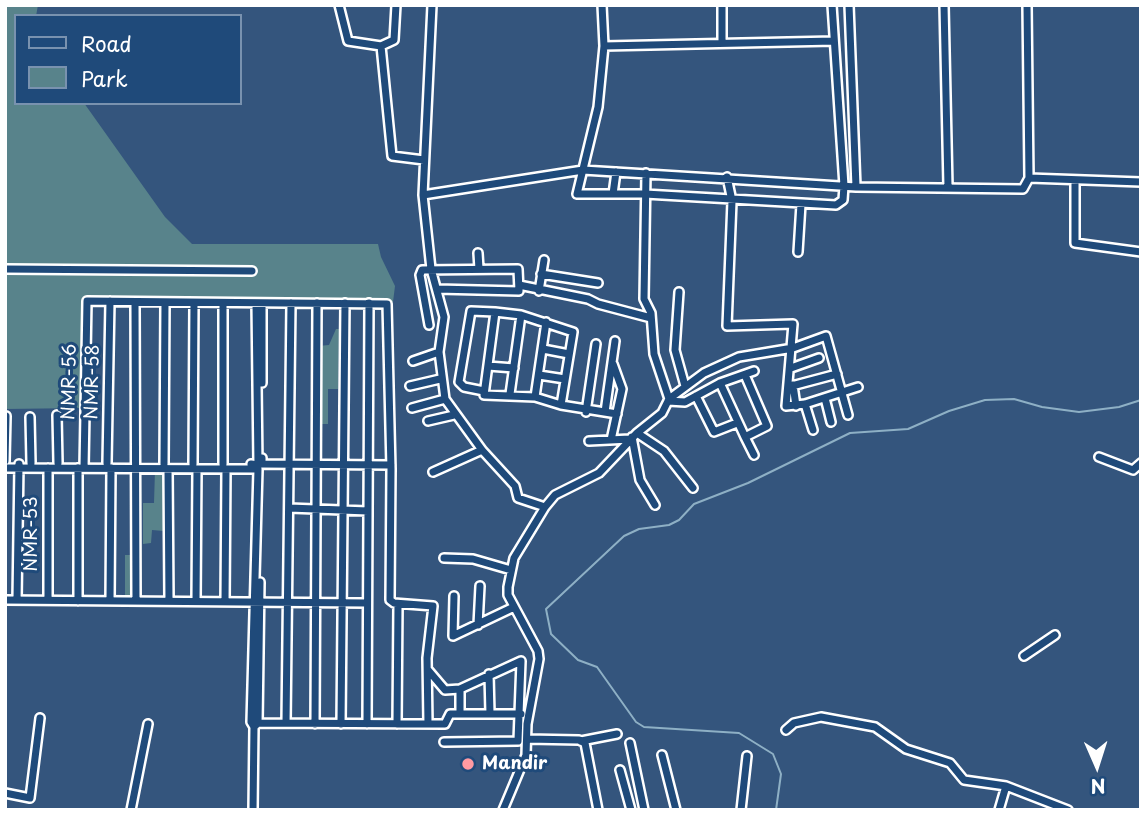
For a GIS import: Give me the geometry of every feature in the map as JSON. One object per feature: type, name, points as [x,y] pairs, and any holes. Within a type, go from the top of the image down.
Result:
[{"type":"street","points":[[339,5],[348,41],[382,46],[394,40],[396,5]]},
{"type":"street","points":[[432,5],[423,195],[431,269],[444,317],[439,352],[444,399],[482,450],[515,486],[518,498],[545,507]]},
{"type":"street","points":[[602,5],[604,46],[598,107],[577,194],[645,194],[836,205],[844,200],[844,186],[832,5]]},
{"type":"street","points":[[722,5],[722,43]]},
{"type":"street","points":[[849,5],[856,187]]},
{"type":"street","points":[[944,5],[948,187]]},
{"type":"street","points":[[423,195],[583,170],[856,187],[1023,189],[1029,178],[1027,5]]},
{"type":"street","points":[[604,46],[834,41]]},
{"type":"street","points":[[382,46],[392,156],[424,160]]},
{"type":"street","points":[[613,194],[616,172]]},
{"type":"street","points":[[646,173],[644,299],[652,318],[654,354],[668,400]]},
{"type":"street","points":[[727,177],[732,201],[727,326],[793,324],[790,386],[786,406],[805,404],[858,387]]},
{"type":"street","points":[[1029,178],[1141,182]]},
{"type":"street","points":[[1074,181],[1076,243],[1141,252]]},
{"type":"street","points":[[798,252],[801,204]]},
{"type":"street","points":[[478,253],[479,269]]},
{"type":"street","points":[[539,291],[544,260]]},
{"type":"street","points":[[5,269],[252,271]]},
{"type":"street","points":[[429,325],[420,275],[422,270],[518,269],[519,291],[437,289]]},
{"type":"street","points":[[541,274],[598,282]]},
{"type":"street","points":[[519,285],[588,299],[597,304],[652,318]]},
{"type":"street","points":[[679,292],[675,350],[685,386]]},
{"type":"street","name":"NMR-56","points":[[78,601],[87,301],[110,301]]},
{"type":"street","points":[[110,301],[384,303],[388,307],[390,600],[398,604],[433,606],[427,669],[428,724]]},
{"type":"street","name":"NMR-58","points":[[110,301],[110,601]]},
{"type":"street","points":[[135,302],[136,601]]},
{"type":"street","points":[[165,302],[169,601]]},
{"type":"street","points":[[194,303],[196,601]]},
{"type":"street","points":[[223,303],[225,602]]},
{"type":"street","points":[[259,303],[260,467],[251,722],[256,725],[447,724],[448,715],[521,714]]},
{"type":"street","points":[[286,723],[291,303]]},
{"type":"street","points":[[316,723],[317,303]]},
{"type":"street","points":[[341,724],[345,303]]},
{"type":"street","points":[[367,724],[369,303]]},
{"type":"street","points":[[484,391],[464,387],[459,382],[471,311],[521,315],[573,332],[561,405]]},
{"type":"street","points":[[495,312],[484,395],[535,397],[586,412],[617,414]]},
{"type":"street","points":[[510,394],[521,315]]},
{"type":"street","points":[[535,397],[546,322]]},
{"type":"street","points":[[503,810],[526,755],[540,659],[508,595],[511,570],[514,558],[555,495],[599,473],[633,436],[662,413],[668,400],[685,386],[704,373],[739,357],[793,348],[826,336],[848,415]]},
{"type":"street","points":[[605,412],[615,341]]},
{"type":"street","points":[[586,412],[596,344]]},
{"type":"street","points":[[543,349],[569,354]]},
{"type":"street","points":[[413,361],[439,352]]},
{"type":"street","points":[[791,368],[819,358]]},
{"type":"street","points":[[611,440],[622,388],[618,369],[613,364]]},
{"type":"street","points":[[488,366],[514,368]]},
{"type":"street","points":[[668,400],[685,402],[720,383],[754,371]]},
{"type":"street","points":[[539,374],[565,379]]},
{"type":"street","points":[[745,374],[768,426],[745,437]]},
{"type":"street","points":[[790,386],[837,374]]},
{"type":"street","points":[[410,386],[440,379]]},
{"type":"street","points":[[720,383],[754,455]]},
{"type":"street","points":[[696,396],[714,432],[737,423]]},
{"type":"street","points":[[824,398],[831,422]]},
{"type":"street","points":[[412,408],[444,399]]},
{"type":"street","points":[[805,404],[813,430]]},
{"type":"street","points":[[58,415],[58,463]]},
{"type":"street","points":[[428,421],[454,415]]},
{"type":"street","points":[[6,416],[5,464],[19,466],[391,467]]},
{"type":"street","points":[[30,417],[31,463]]},
{"type":"street","points":[[633,436],[640,480],[655,505]]},
{"type":"street","points":[[589,441],[633,436],[664,451],[693,488]]},
{"type":"street","points":[[433,472],[482,450]]},
{"type":"street","points":[[1099,457],[1137,471],[1141,463]]},
{"type":"street","points":[[19,466],[58,463],[82,467]]},
{"type":"street","points":[[17,600],[19,466]]},
{"type":"street","name":"NMR-53","points":[[48,468],[48,600]]},
{"type":"street","points":[[289,508],[368,511]]},
{"type":"street","points":[[444,558],[473,559],[511,570]]},
{"type":"street","points":[[478,625],[480,586]]},
{"type":"street","points":[[454,596],[453,636],[514,607]]},
{"type":"street","points":[[5,600],[368,603]]},
{"type":"street","points":[[397,724],[398,604]]},
{"type":"street","points":[[1024,656],[1055,635]]},
{"type":"street","points":[[427,669],[446,690],[460,689],[521,660],[518,741],[444,742]]},
{"type":"street","points":[[489,674],[490,714]]},
{"type":"street","points":[[460,689],[460,714]]},
{"type":"street","points":[[786,730],[794,723],[821,717],[875,727],[906,749],[950,763],[964,780],[1006,786],[1068,810]]},
{"type":"street","points":[[5,793],[30,798],[40,718]]},
{"type":"street","points":[[131,810],[148,724]]},
{"type":"street","points":[[253,810],[256,725]]},
{"type":"street","points":[[527,739],[582,741],[617,734]]},
{"type":"street","points":[[582,741],[586,747],[589,777],[598,810]]},
{"type":"street","points":[[629,743],[644,810]]},
{"type":"street","points":[[662,755],[676,810]]},
{"type":"street","points":[[741,810],[747,756]]},
{"type":"street","points":[[620,769],[631,810]]},
{"type":"street","points":[[999,810],[1006,786]]},
{"type":"green space","points":[[5,5],[38,5],[36,14],[14,14],[14,105],[85,105],[165,217],[192,244],[378,244],[395,286],[393,302],[86,300],[82,408],[5,409]]},
{"type":"green space","points":[[336,329],[339,329],[338,389],[328,389],[328,424],[318,424],[318,346],[329,345]]},
{"type":"green space","points":[[155,470],[166,471],[164,531],[152,530],[151,543],[143,544],[143,503],[154,503]]},
{"type":"green space","points":[[125,555],[138,555],[136,601],[125,601]]},
{"type":"waterway","points":[[776,810],[781,774],[773,754],[739,733],[644,727],[636,722],[597,667],[578,660],[551,634],[546,609],[624,536],[639,529],[669,525],[679,520],[694,504],[748,483],[850,433],[908,429],[949,411],[985,400],[1014,399],[1042,407],[1079,412],[1119,407],[1141,400]]},
{"type":"place","name":"Mandir","points":[[468,764]]}]
